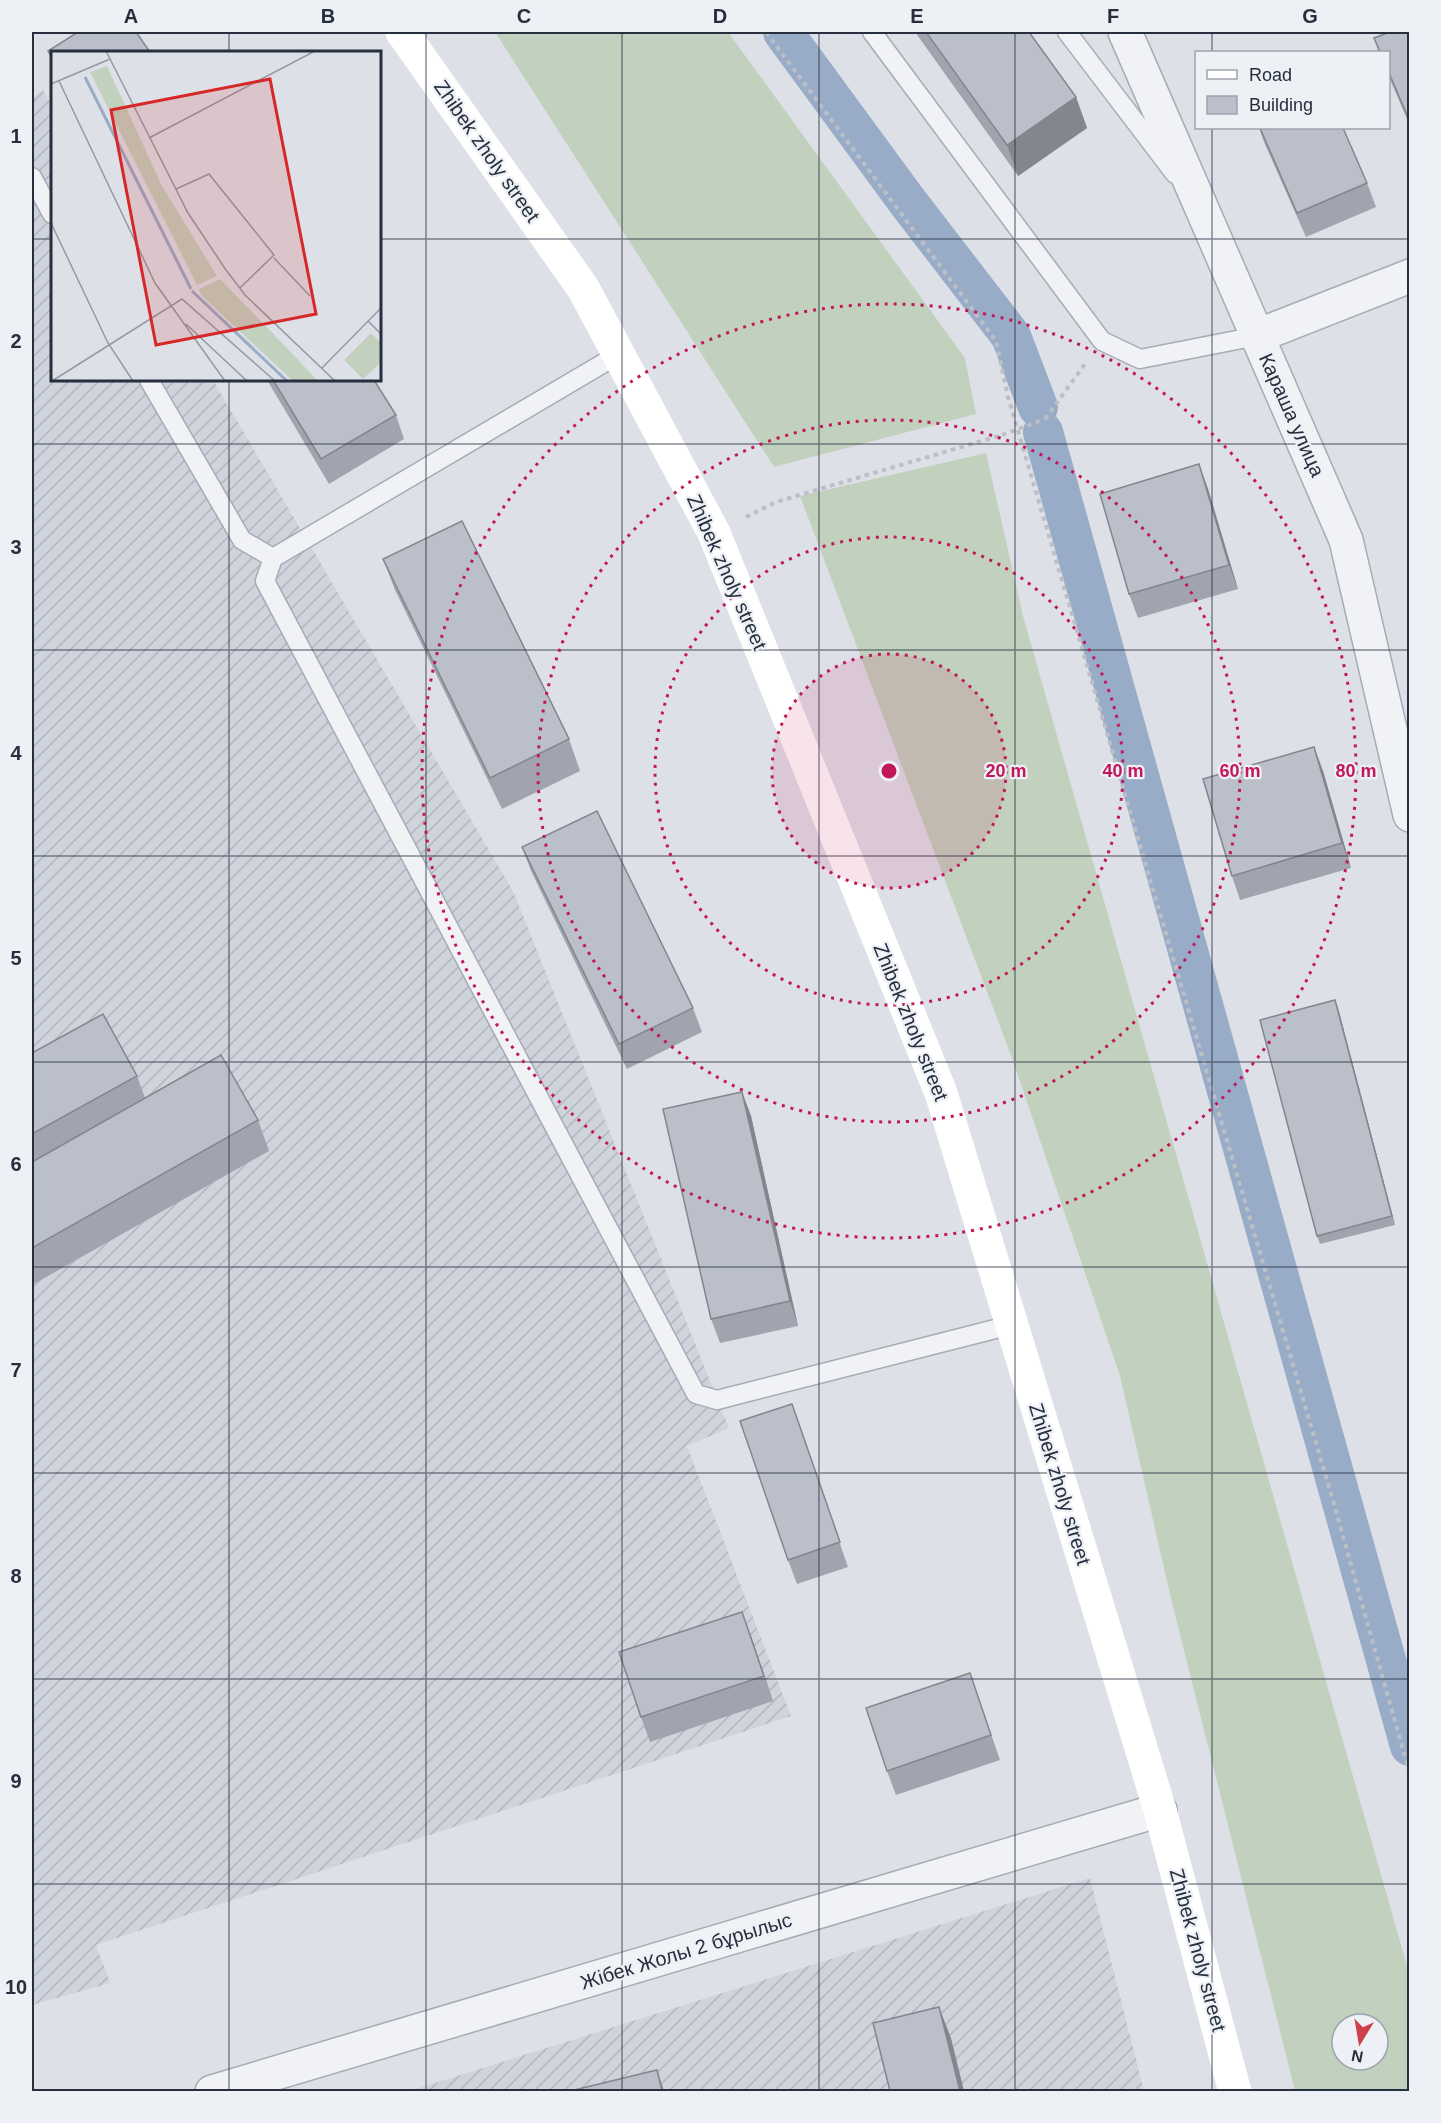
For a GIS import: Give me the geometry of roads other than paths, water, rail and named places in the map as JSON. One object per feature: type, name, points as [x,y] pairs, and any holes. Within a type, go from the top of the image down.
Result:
[{"type":"main road","name":"Zhibek zholy street","points":[[402,32],[583,288],[714,533],[940,1093],[1160,1810],[1236,2091]]},
{"type":"street","name":"Караша улица","points":[[1125,32],[1346,540],[1410,815]]},
{"type":"street","points":[[1257,336],[1410,276]]},
{"type":"street","name":"Жібек Жолы 2 бұрылыс","points":[[213,2091],[1160,1810]]},
{"type":"lane","points":[[872,32],[1102,342],[1140,359],[1257,336]]},
{"type":"lane","points":[[1067,32],[1203,212]]},
{"type":"lane","points":[[32,177],[51,212]]},
{"type":"lane","points":[[619,354],[273,558],[265,581],[696,1394],[717,1400],[1011,1324]]},
{"type":"lane","points":[[150,381],[242,540],[273,558]]},
{"type":"waterway","points":[[783,32],[907,201],[1011,336],[1038,407]]},
{"type":"waterway","points":[[1043,432],[1410,1746]]}]
